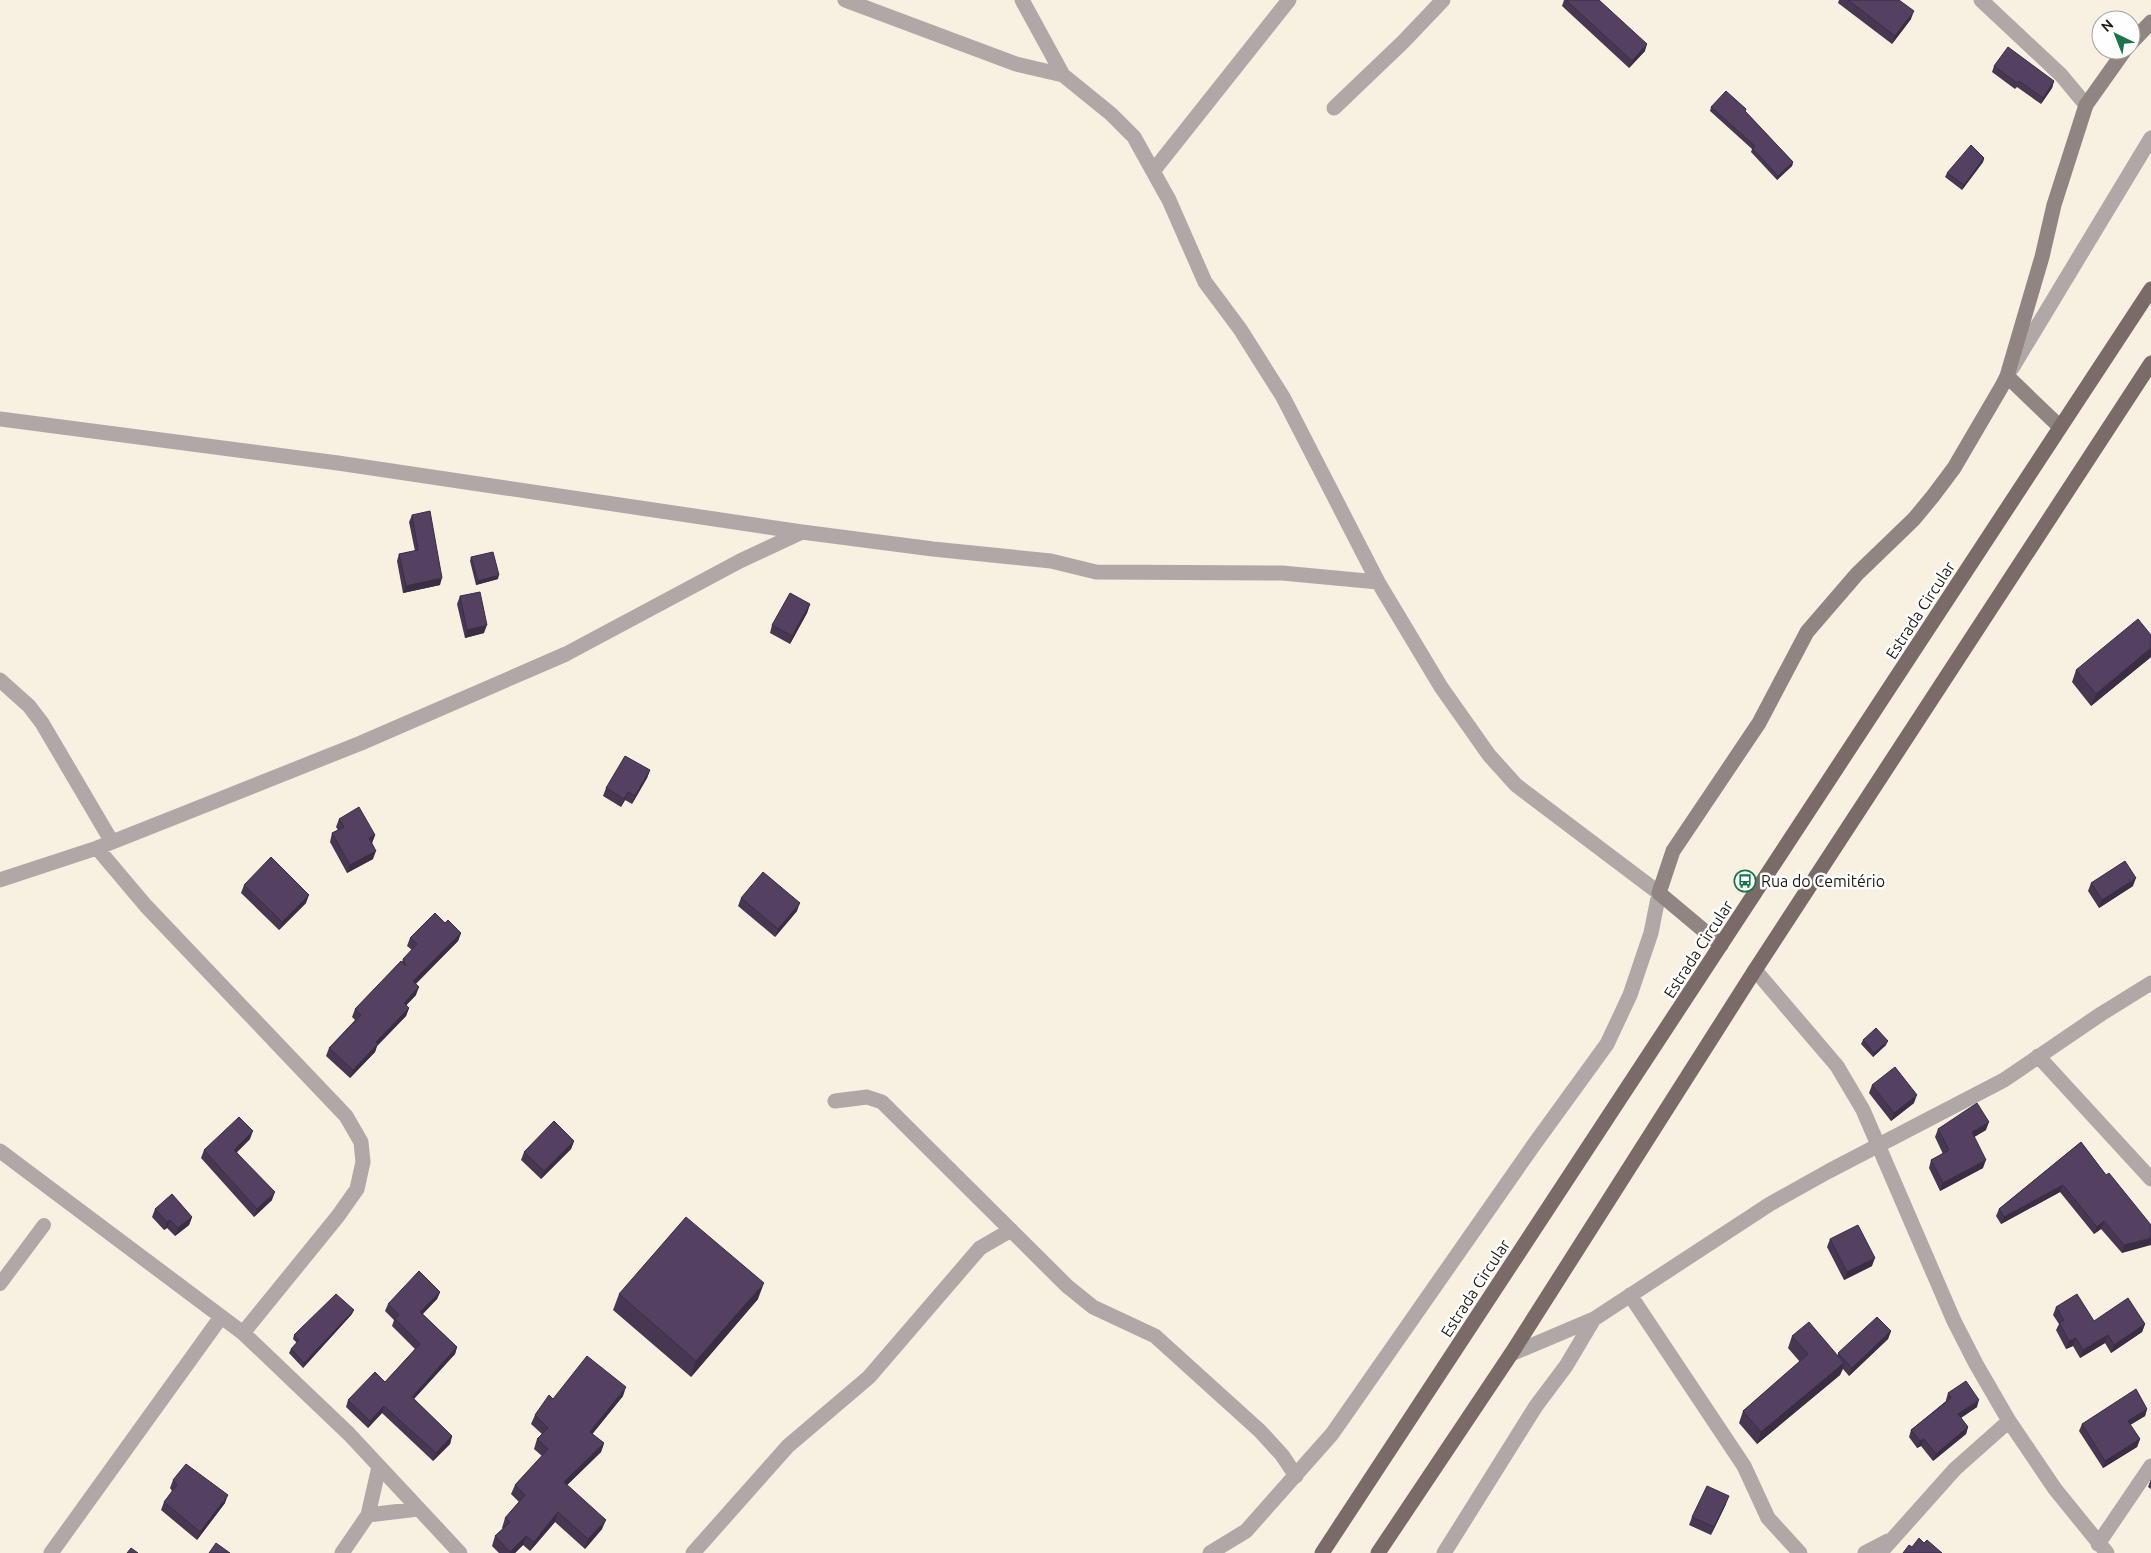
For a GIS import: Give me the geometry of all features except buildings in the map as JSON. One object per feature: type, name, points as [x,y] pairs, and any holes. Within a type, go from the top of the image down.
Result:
[{"type":"main road","name":"Estrada Circular","points":[[1322,1553],[2151,289]]},
{"type":"main road","points":[[1378,1553],[1511,1354],[1755,970],[2151,363]]},
{"type":"street","points":[[845,0],[1016,64],[1063,75]]},
{"type":"street","points":[[1022,0],[1063,75],[1111,114],[1134,137],[1154,170],[1205,282],[1240,329],[1284,397],[1378,582],[1441,687],[1488,755],[1510,779],[1659,893],[1721,945]]},
{"type":"street","points":[[1154,170],[1289,0]]},
{"type":"street","points":[[1334,108],[1403,42],[1443,0]]},
{"type":"street","points":[[1981,0],[2061,75],[2086,105]]},
{"type":"street","points":[[2141,32],[2151,22]]},
{"type":"street","points":[[2007,376],[2042,257],[2054,204],[2086,105],[2118,60]]},
{"type":"street","points":[[1210,1553],[1246,1531],[1332,1434],[1533,1146],[1607,1044],[1630,995],[1651,933],[1659,893],[1673,850],[1759,723],[1807,632],[1857,574],[1914,519],[1954,468],[2007,376],[2151,138]]},
{"type":"street","points":[[2007,376],[2060,427]]},
{"type":"street","points":[[0,419],[338,463],[802,532],[933,549],[1051,561],[1096,572],[1282,573],[1378,582]]},
{"type":"street","points":[[0,880],[97,848],[361,743],[566,654],[740,561],[802,532]]},
{"type":"street","points":[[0,680],[29,706],[42,724],[112,842]]},
{"type":"street","points":[[97,848],[146,906],[346,1116],[361,1142],[363,1162],[357,1189],[338,1216],[243,1333]]},
{"type":"street","points":[[1755,970],[1837,1066],[1863,1110],[1954,1321],[2009,1421],[2055,1489],[2102,1548],[2151,1466]]},
{"type":"street","points":[[1511,1354],[1594,1319],[1770,1204],[1829,1170],[2004,1080],[2101,1014],[2151,983]]},
{"type":"street","points":[[2038,1056],[2151,1179]]},
{"type":"street","points":[[835,1100],[867,1097],[882,1102],[1067,1286],[1093,1307],[1155,1336],[1260,1431],[1282,1455],[1296,1476]]},
{"type":"street","points":[[0,1151],[243,1333],[349,1434],[460,1553]]},
{"type":"street","points":[[692,1553],[788,1446],[869,1377],[980,1248],[1011,1230]]},
{"type":"street","points":[[1630,1295],[1744,1466],[1768,1518],[1800,1553]]},
{"type":"street","points":[[51,1553],[221,1317]]},
{"type":"street","points":[[1444,1553],[1536,1406],[1566,1366],[1594,1319]]},
{"type":"street","points":[[1880,1553],[1955,1468],[2009,1421]]},
{"type":"street","points":[[342,1553],[368,1515],[379,1467]]},
{"type":"street","points":[[368,1515],[418,1509]]},
{"type":"street","points":[[1865,1553],[1894,1537]]},
{"type":"lane","points":[[0,1284],[44,1225]]},
{"type":"place","name":"Rua do Cemitério","points":[[1745,881]]}]
